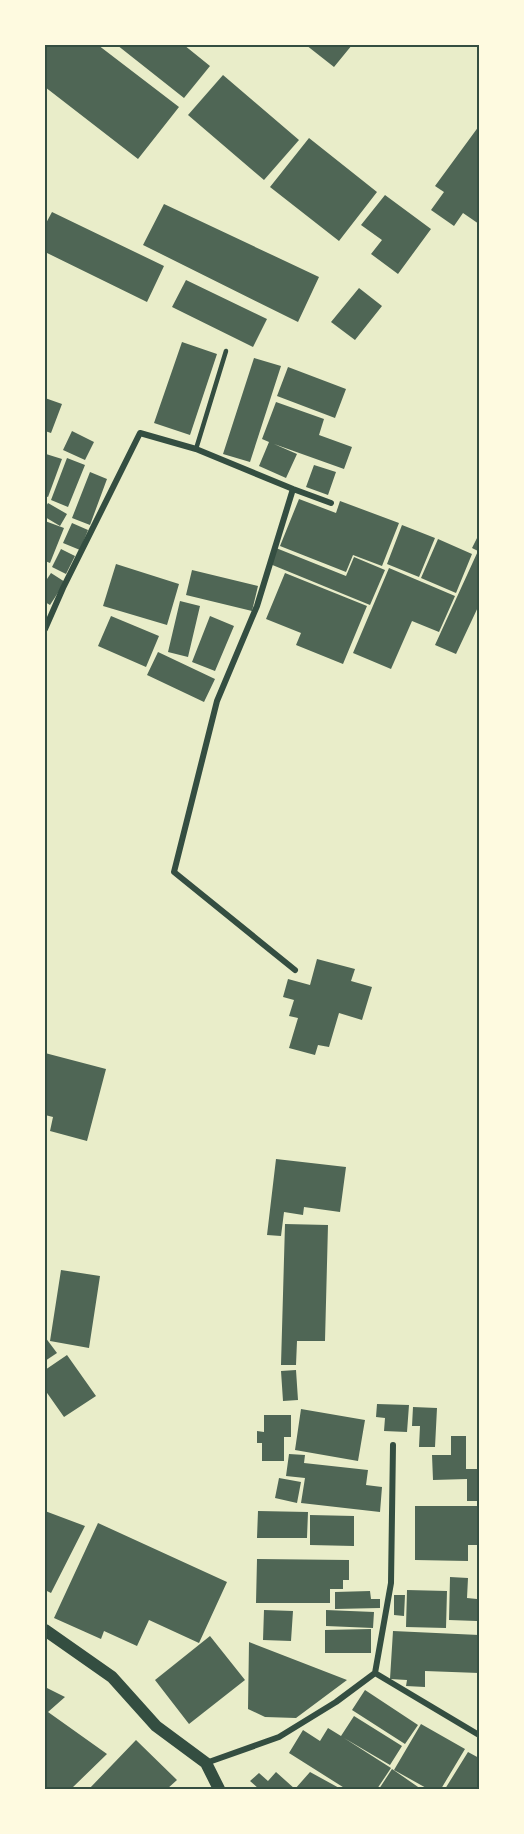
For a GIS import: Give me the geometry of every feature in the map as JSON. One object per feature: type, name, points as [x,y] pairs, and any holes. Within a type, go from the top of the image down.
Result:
[{"type":"main road","points":[[45,1630],[112,1677],[156,1726],[206,1763],[219,1789]]},
{"type":"street","points":[[45,629],[140,433],[196,449],[331,503]]},
{"type":"street","points":[[293,489],[257,606],[217,701],[174,872],[295,970]]},
{"type":"street","points":[[206,1763],[279,1737],[336,1702],[375,1673],[391,1583],[393,1445]]},
{"type":"street","points":[[375,1673],[479,1735]]},
{"type":"lane","points":[[196,449],[226,351]]},
{"type":"building","points":[[45,45],[98,45],[179,107],[138,159],[45,87]]},
{"type":"building","points":[[117,45],[184,45],[210,66],[184,98]]},
{"type":"building","points":[[306,45],[352,45],[334,67]]},
{"type":"building","points":[[223,75],[299,140],[264,180],[188,115]]},
{"type":"building","points":[[479,126],[479,224],[463,213],[454,226],[431,210],[444,192],[435,186]]},
{"type":"building","points":[[309,138],[377,192],[339,241],[270,187]]},
{"type":"building","points":[[385,195],[431,229],[398,274],[371,254],[382,240],[361,225]]},
{"type":"building","points":[[164,204],[319,277],[298,322],[143,245]]},
{"type":"building","points":[[52,212],[164,266],[147,302],[45,252],[45,225]]},
{"type":"building","points":[[186,280],[267,319],[253,347],[172,307]]},
{"type":"building","points":[[359,288],[382,306],[355,340],[331,322]]},
{"type":"building","points":[[182,342],[217,354],[190,435],[154,423]]},
{"type":"building","points":[[254,358],[281,366],[250,462],[223,454]]},
{"type":"building","points":[[288,367],[346,389],[335,418],[277,396]]},
{"type":"building","points":[[45,398],[62,404],[51,433],[45,431]]},
{"type":"building","points":[[276,402],[324,419],[319,435],[352,447],[344,469],[274,444],[297,454],[286,478],[259,466],[269,442],[262,439]]},
{"type":"building","points":[[72,431],[94,442],[85,460],[63,450]]},
{"type":"building","points":[[46,454],[62,459],[48,497],[45,496]]},
{"type":"building","points":[[67,458],[85,465],[68,507],[51,500]]},
{"type":"building","points":[[314,465],[336,472],[328,495],[306,487]]},
{"type":"building","points":[[90,472],[107,479],[90,525],[72,518]]},
{"type":"building","points":[[299,499],[336,513],[340,501],[399,523],[382,566],[353,555],[346,572],[280,546]]},
{"type":"building","points":[[48,503],[67,514],[60,526],[45,517],[45,508]]},
{"type":"building","points":[[45,521],[64,528],[50,563],[45,561]]},
{"type":"building","points":[[72,523],[88,530],[80,550],[63,543]]},
{"type":"building","points":[[402,525],[435,538],[419,577],[387,564]]},
{"type":"building","points":[[479,534],[479,605],[456,654],[435,645],[478,551],[472,548]]},
{"type":"building","points":[[438,539],[472,554],[456,593],[421,578]]},
{"type":"building","points":[[276,548],[346,576],[354,557],[385,570],[370,605],[270,564]]},
{"type":"building","points":[[61,549],[75,556],[66,574],[52,567]]},
{"type":"building","points":[[116,564],[179,584],[167,625],[103,606]]},
{"type":"building","points":[[389,568],[455,596],[439,632],[412,621],[391,669],[353,653]]},
{"type":"building","points":[[192,570],[258,586],[252,611],[186,595]]},
{"type":"building","points":[[51,573],[65,582],[50,605],[45,602],[45,582]]},
{"type":"building","points":[[285,573],[367,606],[343,664],[296,645],[301,633],[266,619]]},
{"type":"building","points":[[180,601],[200,606],[188,657],[168,652]]},
{"type":"building","points":[[111,616],[159,636],[146,667],[98,646]]},
{"type":"building","points":[[210,616],[234,626],[215,671],[192,662]]},
{"type":"building","points":[[158,652],[215,679],[204,702],[147,675]]},
{"type":"building","points":[[317,959],[355,969],[351,981],[372,987],[362,1020],[339,1013],[329,1047],[318,1045],[315,1055],[289,1048],[298,1018],[289,1016],[294,1000],[283,997],[288,979],[310,985]]},
{"type":"building","points":[[45,1053],[106,1069],[87,1141],[50,1131],[53,1117],[45,1115]]},
{"type":"building","points":[[276,1159],[346,1167],[340,1212],[304,1207],[303,1215],[284,1212],[281,1236],[267,1235]]},
{"type":"building","points":[[285,1224],[328,1225],[325,1341],[297,1341],[296,1365],[281,1365]]},
{"type":"building","points":[[61,1270],[100,1276],[89,1348],[50,1341]]},
{"type":"building","points":[[45,1337],[57,1353],[45,1361]]},
{"type":"building","points":[[67,1355],[96,1396],[64,1417],[45,1390],[45,1370]]},
{"type":"building","points":[[296,1370],[298,1400],[283,1401],[281,1371]]},
{"type":"building","points":[[377,1404],[409,1405],[407,1432],[384,1431],[385,1418],[376,1417]]},
{"type":"building","points":[[413,1407],[437,1408],[435,1447],[419,1447],[420,1426],[412,1426]]},
{"type":"building","points":[[301,1409],[365,1420],[358,1461],[295,1450]]},
{"type":"building","points":[[264,1415],[291,1415],[291,1437],[284,1437],[284,1461],[262,1461],[262,1443],[257,1443],[257,1431],[264,1432]]},
{"type":"building","points":[[451,1436],[466,1436],[466,1469],[479,1469],[479,1501],[467,1501],[467,1479],[433,1480],[432,1455],[451,1455]]},
{"type":"building","points":[[289,1454],[305,1455],[304,1463],[368,1470],[366,1485],[382,1487],[380,1512],[301,1503],[305,1478],[286,1476]]},
{"type":"building","points":[[279,1478],[301,1482],[297,1503],[275,1498]]},
{"type":"building","points":[[415,1506],[479,1506],[479,1545],[468,1545],[468,1561],[415,1560]]},
{"type":"building","points":[[45,1511],[85,1526],[51,1593],[45,1590]]},
{"type":"building","points":[[258,1511],[308,1512],[307,1538],[257,1538]]},
{"type":"building","points":[[310,1515],[354,1516],[354,1546],[310,1545]]},
{"type":"building","points":[[98,1523],[227,1582],[199,1643],[149,1620],[137,1646],[104,1631],[101,1639],[54,1618]]},
{"type":"building","points":[[257,1559],[349,1560],[349,1580],[343,1580],[343,1589],[330,1589],[330,1603],[256,1603]]},
{"type":"building","points":[[450,1577],[468,1578],[467,1598],[477,1599],[477,1621],[449,1620]]},
{"type":"building","points":[[407,1590],[447,1591],[446,1628],[406,1627]]},
{"type":"building","points":[[370,1591],[371,1599],[380,1599],[380,1608],[335,1609],[335,1592]]},
{"type":"building","points":[[394,1595],[405,1595],[404,1616],[394,1615]]},
{"type":"building","points":[[264,1610],[293,1611],[291,1641],[263,1640]]},
{"type":"building","points":[[326,1610],[374,1612],[373,1628],[326,1626]]},
{"type":"building","points":[[371,1629],[371,1653],[325,1653],[325,1630]]},
{"type":"building","points":[[393,1631],[479,1635],[479,1673],[425,1671],[425,1687],[406,1686],[407,1680],[390,1679]]},
{"type":"building","points":[[210,1636],[245,1680],[189,1724],[155,1680]]},
{"type":"building","points":[[249,1642],[347,1680],[296,1718],[265,1717],[248,1709]]},
{"type":"building","points":[[45,1687],[65,1697],[48,1712],[107,1754],[71,1789],[45,1789]]},
{"type":"building","points":[[365,1690],[418,1725],[405,1744],[352,1710]]},
{"type":"building","points":[[354,1716],[402,1746],[390,1765],[344,1738],[391,1768],[377,1789],[346,1789],[289,1753],[303,1730],[320,1741],[328,1728],[341,1736]]},
{"type":"building","points":[[421,1724],[465,1749],[441,1789],[428,1789],[394,1770]]},
{"type":"building","points":[[136,1740],[177,1780],[167,1789],[89,1789]]},
{"type":"building","points":[[468,1752],[479,1758],[479,1789],[445,1789]]},
{"type":"building","points":[[392,1769],[395,1771],[421,1789],[379,1789]]},
{"type":"building","points":[[276,1772],[295,1789],[259,1789],[250,1781],[259,1773],[268,1781]]},
{"type":"building","points":[[310,1772],[341,1789],[295,1789]]}]
